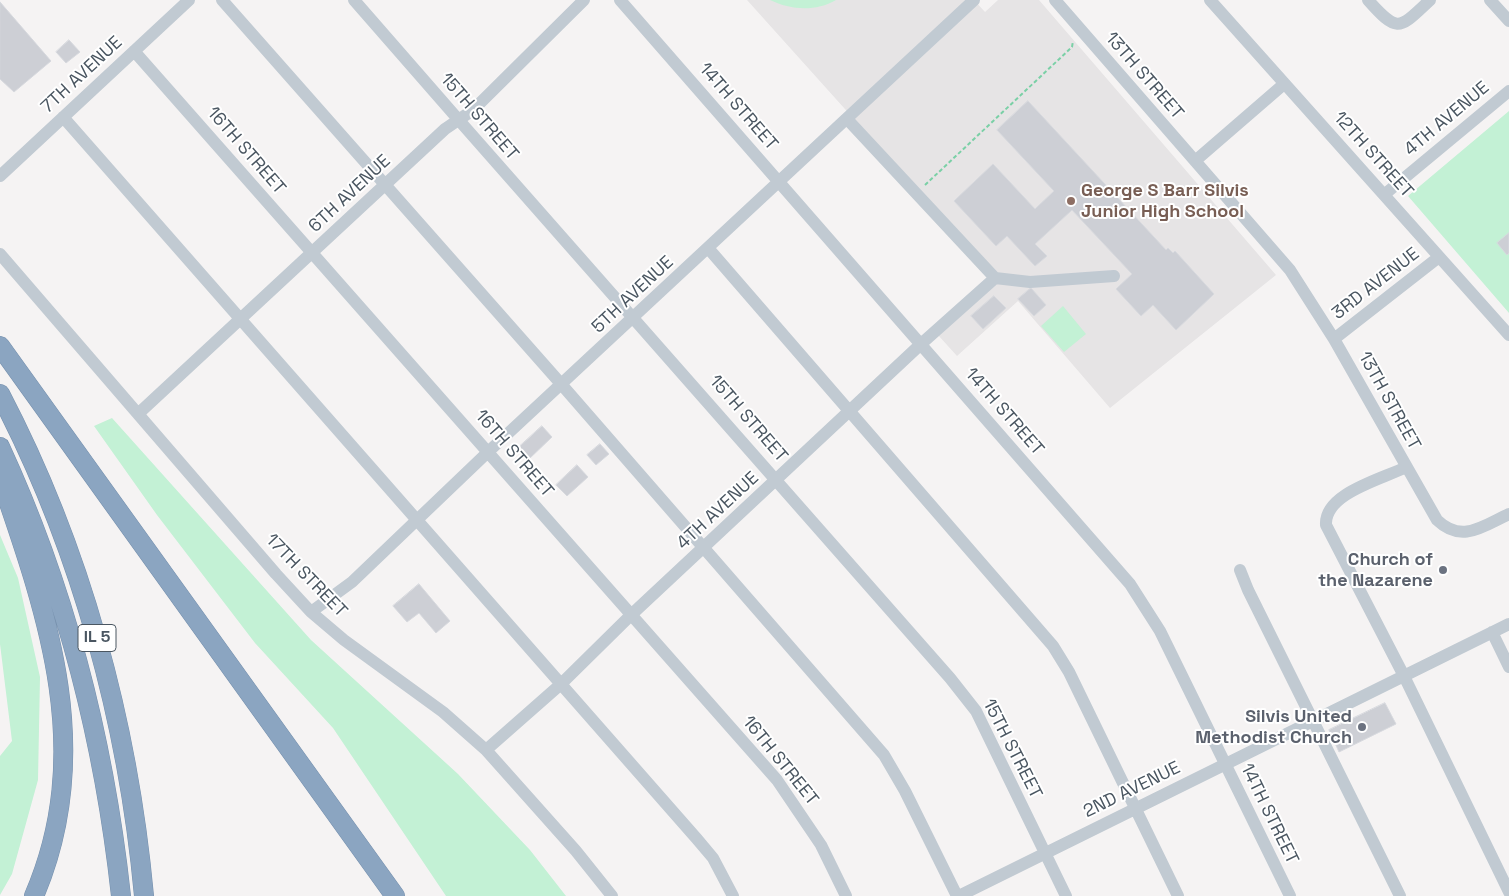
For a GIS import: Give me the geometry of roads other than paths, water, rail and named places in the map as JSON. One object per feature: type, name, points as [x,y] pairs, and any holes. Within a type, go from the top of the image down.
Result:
[{"type":"highway","points":[[0,346],[395,896]]},
{"type":"highway","name":"IL 5","points":[[0,394],[50,504],[100,648],[129,778],[144,896]]},
{"type":"highway","name":"IL 5","points":[[0,447],[27,509],[50,571],[76,653],[106,786],[120,896]]},
{"type":"highway","points":[[0,477],[32,574],[48,631],[60,683],[63,716],[64,784],[51,844],[34,896]]},
{"type":"street","name":"7TH AVENUE","points":[[0,176],[189,0]]},
{"type":"street","points":[[222,0],[562,385],[884,755],[905,791],[958,896]]},
{"type":"street","name":"15TH STREET","points":[[354,0],[778,480],[950,678],[976,711],[1066,896]]},
{"type":"street","name":"6TH AVENUE","points":[[138,413],[445,129],[473,110],[584,0]]},
{"type":"street","name":"14TH STREET","points":[[620,0],[1130,584],[1160,631],[1290,896]]},
{"type":"street","name":"5TH AVENUE","points":[[312,612],[352,582],[488,452],[635,318],[974,0]]},
{"type":"street","name":"13TH STREET","points":[[1055,0],[1290,270],[1334,339],[1406,468],[1354,490],[1334,503],[1326,516],[1326,525],[1404,676],[1509,892]]},
{"type":"street","name":"12TH STREET","points":[[1210,0],[1509,335]]},
{"type":"street","points":[[1368,0],[1380,16],[1397,24],[1409,19],[1430,0]]},
{"type":"street","points":[[1490,0],[1509,21]]},
{"type":"street","name":"16TH STREET","points":[[134,51],[777,780],[821,845],[846,896]]},
{"type":"street","points":[[1195,161],[1284,84]]},
{"type":"street","name":"4TH AVENUE","points":[[1385,194],[1509,91]]},
{"type":"street","points":[[63,118],[238,320],[417,520],[713,858],[734,896]]},
{"type":"street","points":[[846,119],[995,278],[1030,282],[1114,276]]},
{"type":"street","points":[[708,248],[1032,620],[1057,652],[1083,701],[1178,896]]},
{"type":"street","name":"17TH STREET","points":[[0,254],[276,574],[312,612],[344,640],[443,712],[486,750],[576,851],[612,896]]},
{"type":"street","name":"3RD AVENUE","points":[[1334,339],[1440,257]]},
{"type":"street","name":"4TH AVENUE","points":[[486,750],[561,684],[631,615],[778,480],[921,344],[995,278]]},
{"type":"street","points":[[1406,468],[1437,520],[1453,531],[1461,533],[1472,532],[1509,514]]},
{"type":"street","points":[[1240,570],[1248,590],[1400,896]]},
{"type":"street","name":"2ND AVENUE","points":[[958,896],[1509,624]]},
{"type":"street","points":[[1492,632],[1509,668]]},
{"type":"place","name":"George S Barr Silvis Junior High School","points":[[1071,201]]},
{"type":"place","name":"Church of the Nazarene","points":[[1443,570]]},
{"type":"place","name":"Silvis United Methodist Church","points":[[1362,727]]}]
